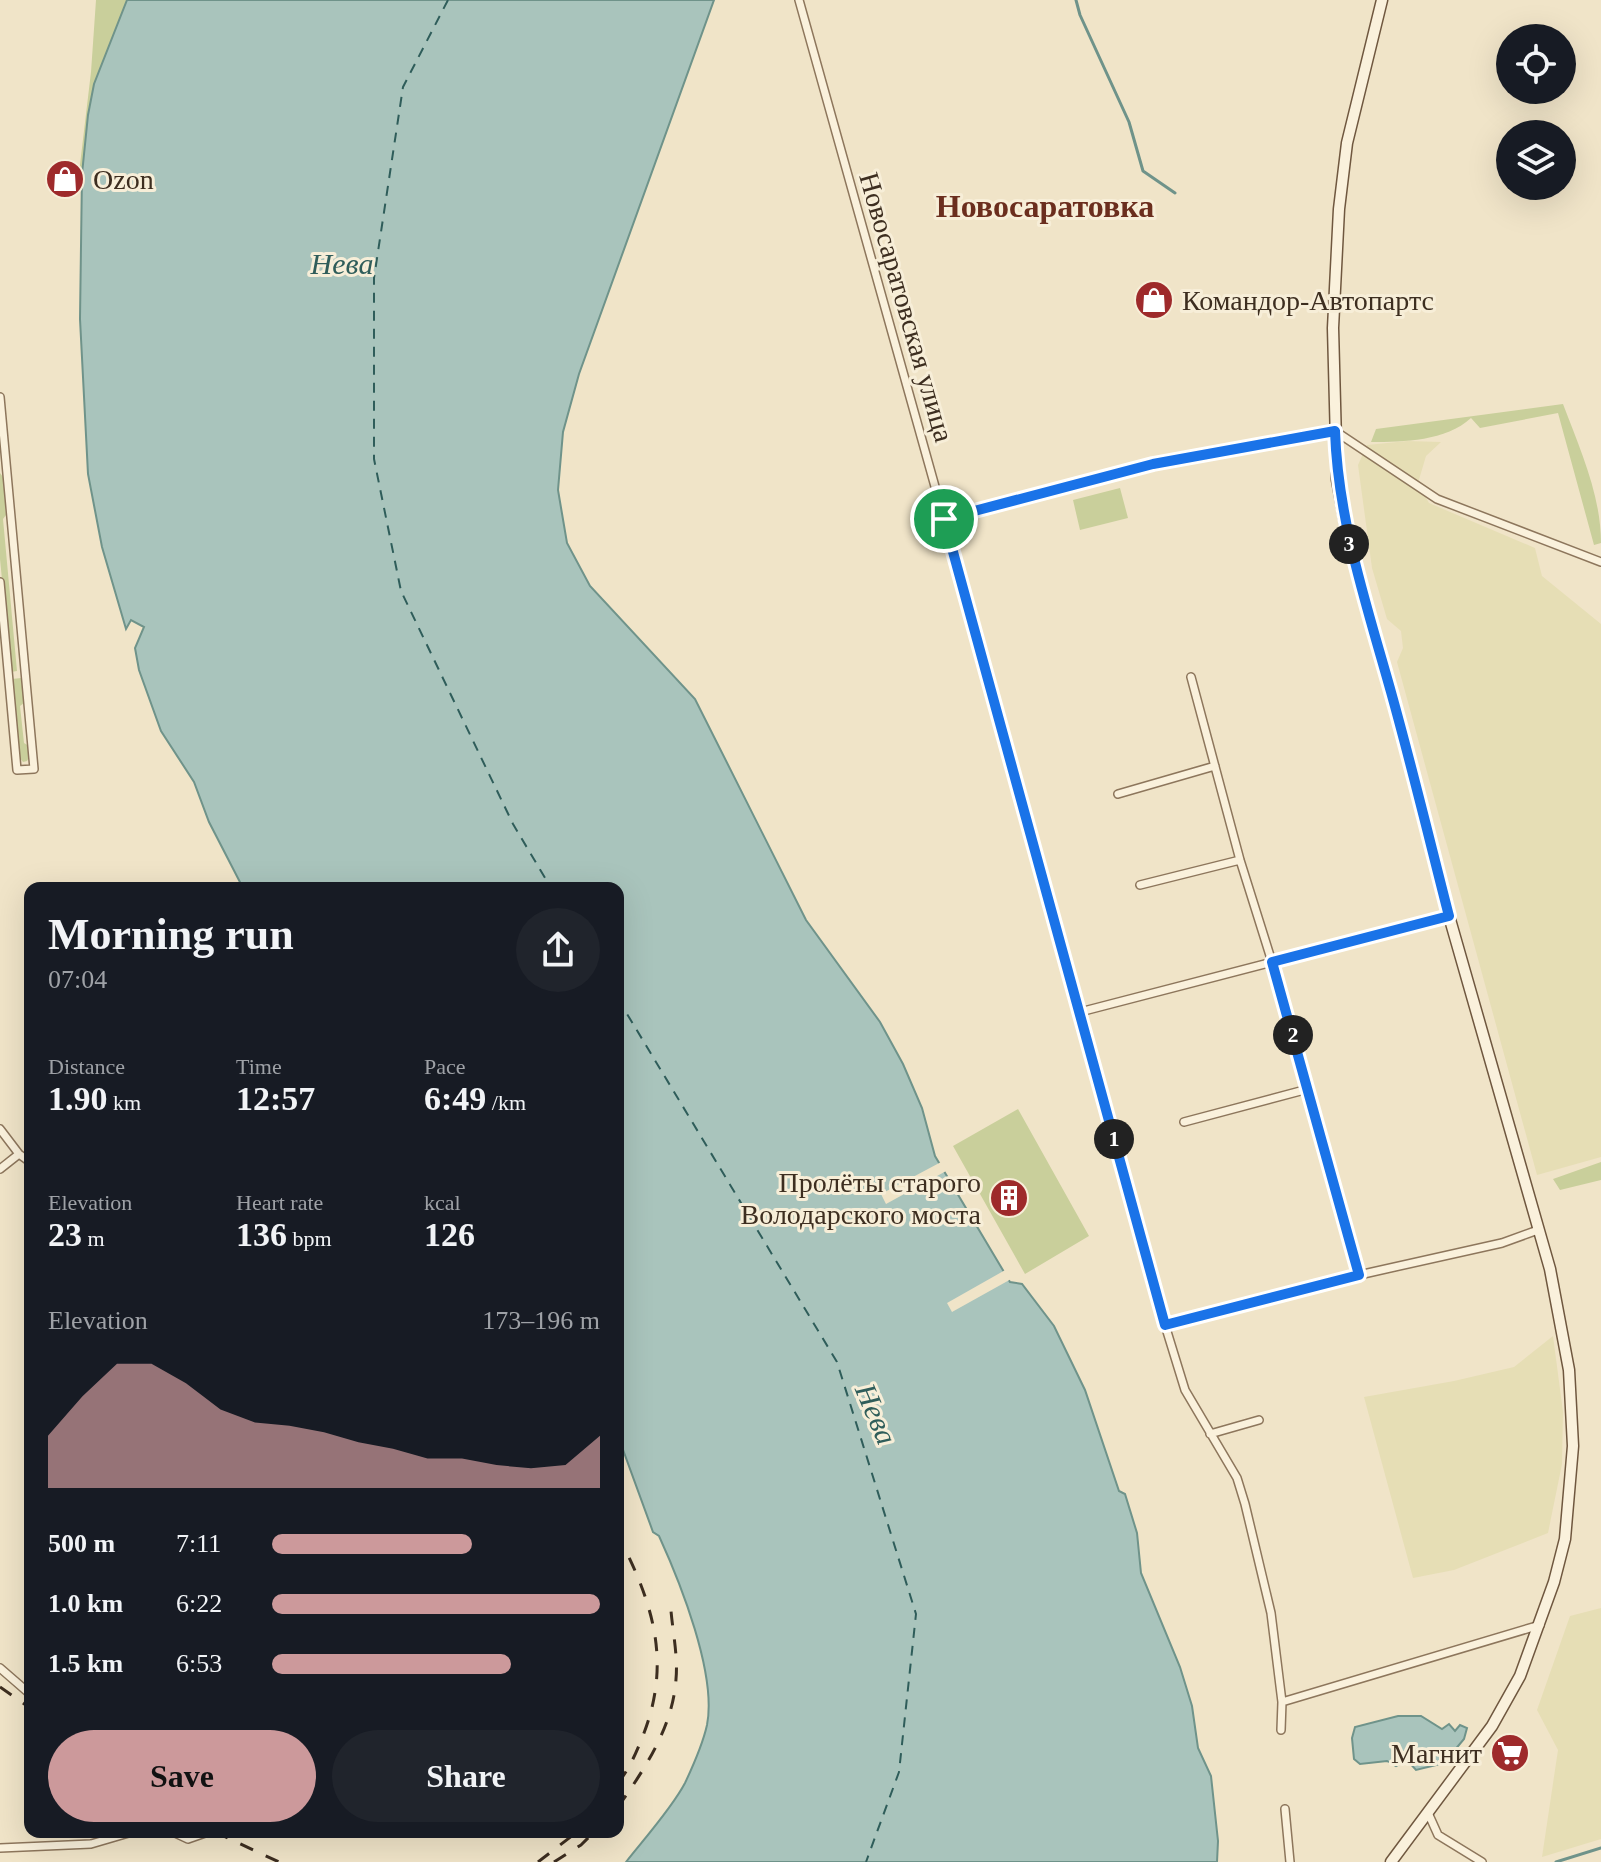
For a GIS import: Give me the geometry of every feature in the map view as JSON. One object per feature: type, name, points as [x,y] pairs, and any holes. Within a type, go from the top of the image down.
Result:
[{"type":"main road","points":[[1382,0],[1357,97],[1340,194],[1333,328],[1337,480],[1349,543],[1449,916],[1550,1269],[1569,1370],[1573,1420],[1573,1473],[1565,1539],[1540,1625],[1520,1676],[1505,1706],[1429,1815],[1391,1862]]},
{"type":"street","name":"Новосаратовская улица","points":[[799,0],[1165,1325],[1185,1390],[1237,1478],[1245,1504],[1271,1613],[1282,1702],[1281,1730]]},
{"type":"street","points":[[0,397],[3,462],[34,769],[17,770],[4,660],[0,582]]},
{"type":"street","points":[[944,519],[1153,464],[1335,431],[1437,499],[1601,562]]},
{"type":"street","points":[[1191,677],[1359,1275]]},
{"type":"street","points":[[1118,794],[1215,766]]},
{"type":"street","points":[[1140,885],[1240,860]]},
{"type":"street","points":[[1080,1012],[1449,916]]},
{"type":"street","points":[[1184,1122],[1308,1089]]},
{"type":"street","points":[[0,1129],[24,1158]]},
{"type":"street","points":[[0,1169],[19,1154]]},
{"type":"street","points":[[1165,1325],[1359,1275],[1502,1243],[1538,1230]]},
{"type":"street","points":[[1210,1434],[1259,1420]]},
{"type":"street","points":[[1282,1702],[1540,1625]]},
{"type":"street","points":[[0,1668],[24,1689]]},
{"type":"street","points":[[1285,1809],[1290,1862]]},
{"type":"street","points":[[1429,1815],[1438,1835],[1482,1862]]},
{"type":"street","points":[[0,1848],[91,1844],[112,1838]]},
{"type":"shaded area","points":[[1441,442],[1426,456],[1418,483],[1429,503],[1535,548],[1542,576],[1601,624],[1601,1157],[1537,1175],[1397,662],[1403,648],[1401,631],[1387,619],[1372,568],[1358,465],[1367,445]]},
{"type":"shaded area","points":[[1553,1336],[1563,1412],[1562,1464],[1548,1533],[1454,1570],[1413,1578],[1364,1397],[1514,1367]]},
{"type":"shaded area","points":[[1601,1608],[1601,1839],[1542,1857],[1558,1750],[1537,1710],[1570,1616]]},
{"type":"green space","points":[[96,0],[127,0],[94,84],[82,174],[79,173]]},
{"type":"green space","points":[[1563,404],[1588,472],[1597,507],[1601,543],[1594,545],[1558,413],[1480,428],[1471,418],[1437,436],[1371,442],[1376,429]]},
{"type":"green space","points":[[0,473],[3,477],[6,515],[3,519],[17,671],[11,672],[0,559]]},
{"type":"green space","points":[[1120,488],[1128,518],[1080,530],[1073,500]]},
{"type":"green space","points":[[21,678],[24,743],[29,746],[30,756],[23,762],[20,758],[12,679]]},
{"type":"green space","points":[[1018,1109],[1089,1236],[1025,1274],[953,1146]]},
{"type":"green space","points":[[1601,1162],[1601,1180],[1560,1190],[1553,1179]]},
{"type":"water","name":"Нева","points":[[127,0],[714,0],[579,374],[563,432],[558,490],[567,543],[590,586],[695,699],[806,920],[880,1022],[903,1064],[922,1108],[935,1156],[1010,1282],[1022,1284],[1054,1326],[1085,1390],[1119,1491],[1125,1494],[1137,1533],[1141,1573],[1180,1667],[1192,1706],[1198,1748],[1211,1776],[1218,1841],[1217,1862],[626,1862],[685,1783],[705,1732],[709,1704],[707,1680],[695,1629],[659,1536],[653,1532],[624,1452],[624,882],[240,882],[209,822],[194,782],[161,731],[139,670],[135,648],[144,627],[131,620],[126,629],[102,547],[88,474],[80,319],[82,174],[94,84]]},
{"type":"water","points":[[1398,1716],[1421,1716],[1442,1729],[1449,1724],[1455,1731],[1460,1725],[1467,1728],[1464,1739],[1444,1763],[1416,1770],[1407,1760],[1396,1766],[1387,1761],[1360,1764],[1354,1759],[1352,1738],[1355,1727]]},
{"type":"pier","points":[[943,1161],[948,1170],[886,1204],[881,1194]]},
{"type":"pier","points":[[1007,1269],[1013,1278],[952,1312],[947,1303]]},
{"type":"waterway","points":[[1076,0],[1129,122],[1143,171],[1175,193]]},
{"type":"waterway","points":[[1556,1862],[1601,1848]]},
{"type":"ferry route","points":[[448,0],[403,87],[374,278],[374,459],[401,591],[513,824],[547,882]]},
{"type":"ferry route","points":[[624,1009],[837,1362],[916,1614],[899,1772],[866,1862]]},
{"type":"railway","points":[[624,1774],[652,1709],[657,1663],[656,1640],[645,1596],[626,1551]]},
{"type":"railway","points":[[624,1798],[663,1731],[674,1697],[676,1654],[671,1611]]},
{"type":"railway","points":[[0,1687],[24,1704]]},
{"type":"railway","points":[[228,1838],[279,1862]]},
{"type":"railway","points":[[538,1862],[569,1838]]},
{"type":"railway","points":[[554,1862],[588,1838]]},
{"type":"place","name":"Ozon","points":[[65,179]]},
{"type":"place","name":"Командор-Автопартс","points":[[1154,300]]},
{"type":"place","name":"Пролёты старого Володарского моста","points":[[1009,1198]]},
{"type":"place","name":"Магнит","points":[[1510,1753]]},
{"type":"district","name":"Новосаратовка","points":[[1045,206]]},
{"type":"route","points":[[1335,431],[1337,480],[1349,543],[1449,916],[1272,962],[1359,1275],[1165,1325],[944,519],[1153,464],[1335,431]]}]
